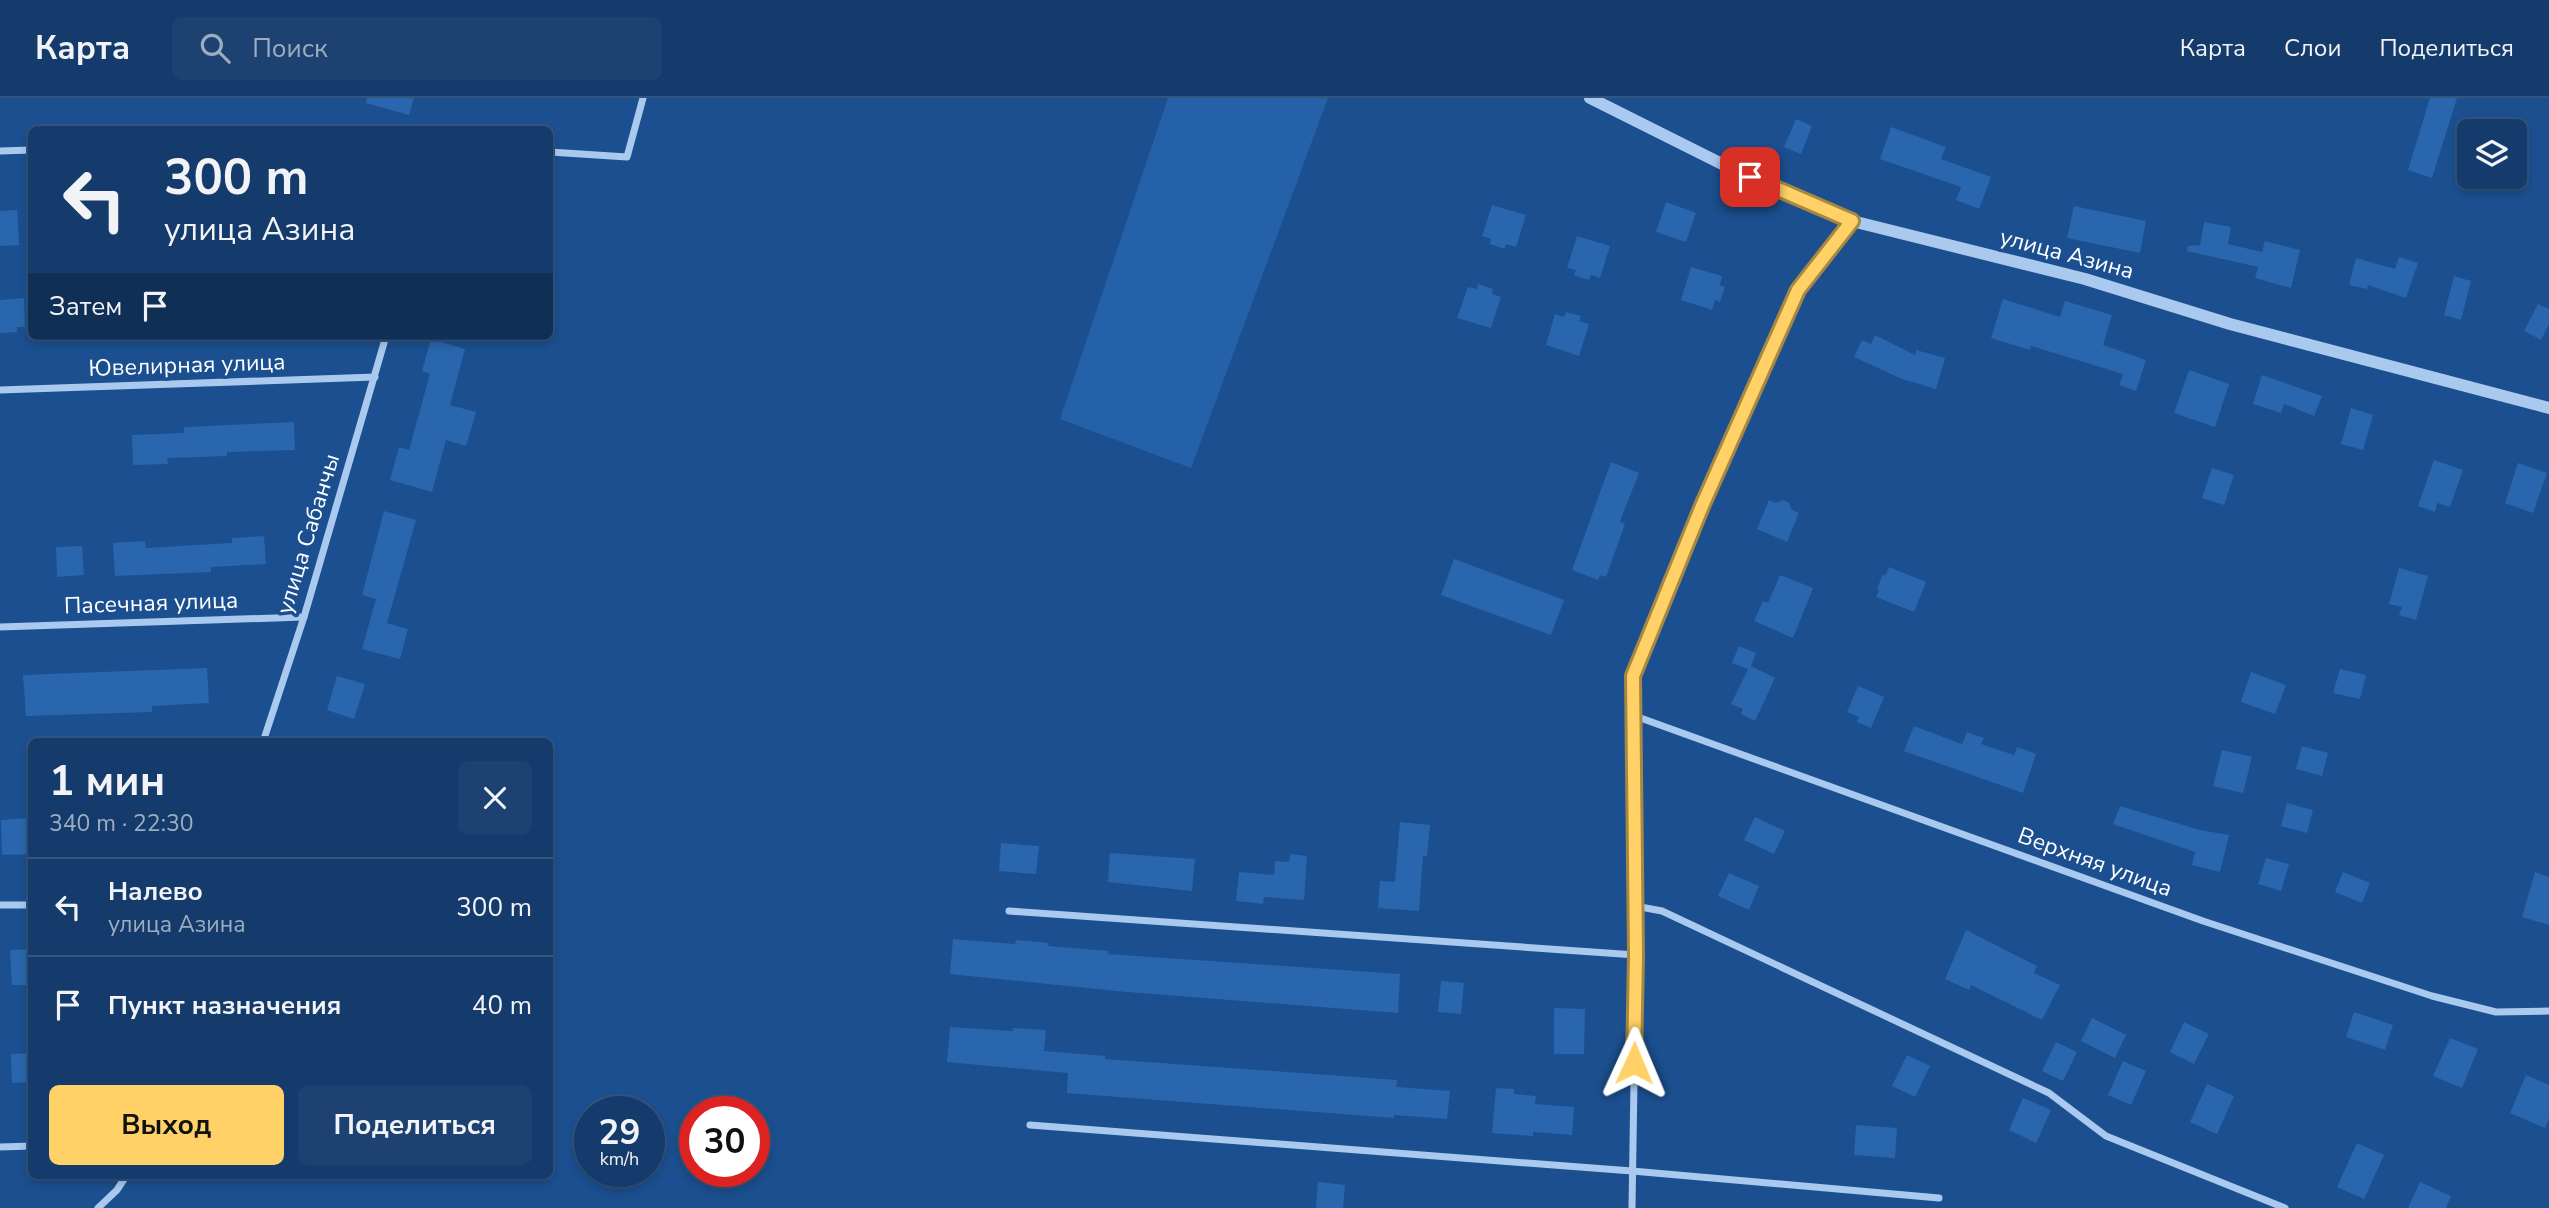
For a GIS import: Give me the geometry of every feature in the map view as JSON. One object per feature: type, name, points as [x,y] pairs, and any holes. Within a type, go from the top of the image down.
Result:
[{"type":"street","points":[[553,152],[627,157],[643,98]]},
{"type":"street","name":"улица Азина","points":[[1590,98],[1724,165],[1852,221],[2085,279],[2230,324],[2549,408]]},
{"type":"street","points":[[0,152],[28,150]]},
{"type":"street","points":[[1632,1208],[1636,955],[1633,676],[1702,506],[1798,290],[1852,221]]},
{"type":"street","name":"улица Сабанчы","points":[[264,738],[304,617],[385,340]]},
{"type":"street","name":"Ювелирная улица","points":[[0,390],[376,377]]},
{"type":"street","name":"Пасечная улица","points":[[0,627],[304,617]]},
{"type":"street","name":"Верхняя улица","points":[[1635,716],[2203,921],[2432,996],[2496,1013],[2549,1011]]},
{"type":"street","points":[[0,905],[28,905]]},
{"type":"street","points":[[1635,906],[1662,911],[2049,1093],[2106,1136],[2285,1208]]},
{"type":"street","points":[[1009,911],[1636,955]]},
{"type":"street","points":[[1030,1125],[1632,1171],[1939,1198]]},
{"type":"street","points":[[0,1147],[28,1146]]},
{"type":"street","points":[[98,1208],[124,1179]]},
{"type":"shaded area","points":[[1168,98],[1328,98],[1191,468],[1060,419]]},
{"type":"building","points":[[367,98],[414,98],[409,115],[366,103]]},
{"type":"building","points":[[2430,98],[2457,98],[2432,178],[2408,170]]},
{"type":"building","points":[[1796,119],[1812,126],[1801,154],[1784,147]]},
{"type":"building","points":[[1891,127],[1946,147],[1941,159],[1991,177],[1979,209],[1956,200],[1961,187],[1880,159]]},
{"type":"building","points":[[1666,202],[1696,213],[1686,242],[1656,232]]},
{"type":"building","points":[[1492,205],[1526,215],[1516,247],[1506,244],[1505,249],[1490,244],[1491,239],[1482,236]]},
{"type":"building","points":[[2074,206],[2146,221],[2140,253],[2067,238]]},
{"type":"building","points":[[17,210],[19,245],[0,246],[0,211]]},
{"type":"building","points":[[2204,222],[2231,227],[2228,244],[2262,252],[2265,241],[2300,250],[2291,288],[2255,278],[2258,267],[2187,251],[2188,246],[2200,245]]},
{"type":"building","points":[[1577,236],[1610,246],[1600,278],[1591,275],[1589,280],[1582,278],[1574,275],[1576,270],[1567,268]]},
{"type":"building","points":[[2399,257],[2418,263],[2406,298],[2368,285],[2367,289],[2349,285],[2356,258],[2395,269]]},
{"type":"building","points":[[1691,267],[1722,276],[1720,285],[1725,287],[1720,302],[1715,300],[1712,310],[1681,300]]},
{"type":"building","points":[[2454,276],[2471,281],[2461,320],[2444,315]]},
{"type":"building","points":[[1478,284],[1493,289],[1492,294],[1501,297],[1491,328],[1457,318],[1468,287],[1477,289]]},
{"type":"building","points":[[24,298],[25,327],[17,327],[17,332],[0,333],[0,300]]},
{"type":"building","points":[[2003,299],[2060,317],[2065,301],[2112,315],[2103,345],[2146,360],[2136,391],[2119,385],[2123,374],[2031,346],[2030,350],[1991,338]]},
{"type":"building","points":[[2538,304],[2549,309],[2549,324],[2541,340],[2524,331]]},
{"type":"building","points":[[1566,312],[1581,316],[1579,321],[1589,324],[1579,356],[1546,345],[1555,314],[1564,317]]},
{"type":"building","points":[[1875,335],[1915,355],[1916,350],[1945,358],[1936,389],[1902,379],[1854,357],[1862,340],[1871,344]]},
{"type":"building","points":[[431,340],[465,349],[450,405],[476,412],[466,446],[446,440],[432,492],[390,480],[399,447],[409,450],[430,374],[422,371]]},
{"type":"building","points":[[2189,370],[2229,384],[2215,427],[2174,413]]},
{"type":"building","points":[[2262,375],[2322,396],[2314,416],[2284,404],[2281,413],[2253,404]]},
{"type":"building","points":[[2351,408],[2373,415],[2363,450],[2341,444]]},
{"type":"building","points":[[294,422],[295,450],[227,452],[227,456],[167,458],[168,464],[133,465],[132,435],[184,433],[184,427]]},
{"type":"building","points":[[2434,460],[2463,470],[2450,507],[2437,503],[2435,512],[2418,506]]},
{"type":"building","points":[[1611,462],[1639,473],[1620,522],[1625,524],[1606,577],[1600,575],[1598,580],[1572,570]]},
{"type":"building","points":[[2518,463],[2547,473],[2533,513],[2505,503]]},
{"type":"building","points":[[2212,468],[2234,475],[2224,505],[2202,498]]},
{"type":"building","points":[[1769,500],[1775,503],[1783,500],[1799,513],[1787,542],[1757,529]]},
{"type":"building","points":[[384,511],[416,520],[387,623],[408,629],[400,659],[362,649],[376,599],[362,595]]},
{"type":"building","points":[[264,536],[266,564],[211,567],[211,572],[115,576],[113,543],[145,541],[146,548],[232,543],[232,538]]},
{"type":"building","points":[[82,546],[84,575],[57,577],[56,547]]},
{"type":"building","points":[[1454,559],[1564,600],[1551,635],[1441,595]]},
{"type":"building","points":[[1889,567],[1926,582],[1914,612],[1876,597],[1883,574],[1885,576]]},
{"type":"building","points":[[2399,568],[2428,576],[2416,620],[2399,615],[2402,607],[2389,604]]},
{"type":"building","points":[[1780,575],[1813,588],[1793,638],[1754,621],[1763,601],[1768,603]]},
{"type":"building","points":[[1739,646],[1756,653],[1751,666],[1775,678],[1755,721],[1741,714],[1743,709],[1731,704],[1748,669],[1732,663]]},
{"type":"building","points":[[207,668],[209,703],[152,706],[152,712],[26,716],[23,675]]},
{"type":"building","points":[[2340,669],[2366,675],[2360,699],[2333,693]]},
{"type":"building","points":[[2251,672],[2286,685],[2275,714],[2241,702]]},
{"type":"building","points":[[337,676],[365,684],[354,719],[327,710]]},
{"type":"building","points":[[1858,686],[1884,697],[1871,728],[1857,722],[1859,717],[1847,712]]},
{"type":"building","points":[[1914,726],[1962,744],[1967,732],[1984,738],[1981,744],[2014,755],[2017,747],[2036,754],[2023,793],[1904,751]]},
{"type":"building","points":[[2302,746],[2328,753],[2322,776],[2296,769]]},
{"type":"building","points":[[2222,750],[2252,757],[2243,793],[2213,786]]},
{"type":"building","points":[[2287,803],[2313,810],[2307,833],[2281,826]]},
{"type":"building","points":[[2120,806],[2200,830],[2229,835],[2220,872],[2192,865],[2195,852],[2113,824]]},
{"type":"building","points":[[1755,817],[1785,831],[1774,854],[1744,840]]},
{"type":"building","points":[[28,818],[28,854],[2,855],[1,820]]},
{"type":"building","points":[[1400,822],[1430,825],[1427,856],[1423,856],[1419,911],[1378,908],[1380,881],[1395,882]]},
{"type":"building","points":[[1001,843],[1039,846],[1036,874],[999,871]]},
{"type":"building","points":[[1110,853],[1195,859],[1192,891],[1108,882]]},
{"type":"building","points":[[1290,854],[1307,856],[1304,900],[1264,897],[1263,904],[1236,901],[1239,872],[1274,875],[1275,861],[1289,862]]},
{"type":"building","points":[[2266,858],[2289,864],[2281,891],[2258,884]]},
{"type":"building","points":[[2343,872],[2370,883],[2362,903],[2335,892]]},
{"type":"building","points":[[2535,872],[2549,877],[2549,925],[2522,917]]},
{"type":"building","points":[[1729,873],[1759,886],[1749,910],[1718,896]]},
{"type":"building","points":[[1966,930],[2037,966],[2034,973],[2060,985],[2042,1020],[1971,985],[1969,990],[1945,979]]},
{"type":"building","points":[[953,939],[1015,944],[1016,940],[1049,943],[1048,946],[1109,951],[1108,954],[1400,974],[1398,1013],[1127,992],[950,974]]},
{"type":"building","points":[[28,949],[28,985],[12,985],[10,950]]},
{"type":"building","points":[[1441,981],[1464,983],[1461,1014],[1438,1012]]},
{"type":"building","points":[[1554,1008],[1585,1009],[1584,1054],[1554,1054]]},
{"type":"building","points":[[2354,1012],[2393,1025],[2385,1050],[2346,1037]]},
{"type":"building","points":[[2092,1018],[2126,1035],[2115,1058],[2081,1041]]},
{"type":"building","points":[[2184,1022],[2209,1034],[2194,1064],[2170,1052]]},
{"type":"building","points":[[950,1027],[1046,1030],[1044,1051],[1105,1056],[1105,1059],[1397,1080],[1396,1087],[1450,1091],[1447,1119],[1394,1115],[1394,1118],[1067,1093],[1068,1073],[947,1062]]},
{"type":"building","points":[[2450,1038],[2478,1049],[2462,1088],[2433,1076]]},
{"type":"building","points":[[2056,1042],[2077,1052],[2063,1081],[2042,1071]]},
{"type":"building","points":[[28,1053],[28,1082],[12,1083],[11,1054]]},
{"type":"building","points":[[1907,1055],[1930,1066],[1915,1097],[1892,1086]]},
{"type":"building","points":[[2123,1061],[2146,1071],[2131,1105],[2108,1095]]},
{"type":"building","points":[[2526,1075],[2549,1085],[2549,1118],[2545,1128],[2510,1113]]},
{"type":"building","points":[[2207,1084],[2234,1096],[2217,1134],[2190,1122]]},
{"type":"building","points":[[1496,1088],[1514,1089],[1514,1094],[1536,1096],[1535,1104],[1574,1107],[1572,1135],[1492,1133]]},
{"type":"building","points":[[2023,1098],[2051,1110],[2036,1143],[2009,1130]]},
{"type":"building","points":[[1856,1125],[1897,1128],[1895,1158],[1854,1155]]},
{"type":"building","points":[[2357,1143],[2384,1155],[2364,1199],[2337,1187]]},
{"type":"building","points":[[1318,1182],[1345,1185],[1343,1208],[1316,1208]]},
{"type":"building","points":[[2420,1182],[2451,1196],[2446,1208],[2408,1208]]},
{"type":"route","points":[[1634,1063],[1636,955],[1633,676],[1702,506],[1798,290],[1852,221],[1750,177]]}]
